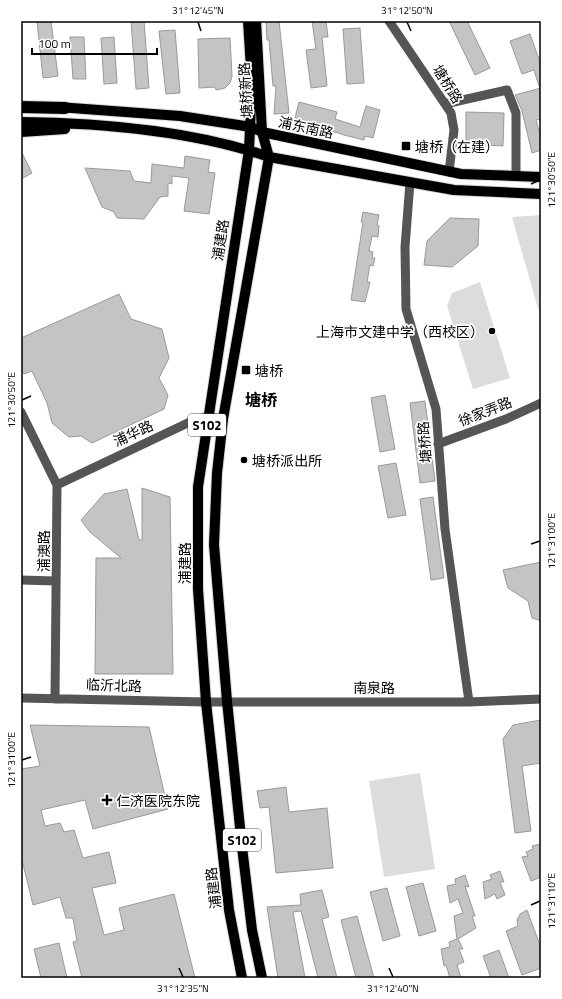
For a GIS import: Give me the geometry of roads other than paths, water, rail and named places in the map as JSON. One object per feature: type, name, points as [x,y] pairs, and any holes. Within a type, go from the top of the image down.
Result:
[{"type":"highway","points":[[21,107],[65,108]]},
{"type":"main road","name":"塘桥新路","points":[[248,21],[252,85],[252,127],[249,150]]},
{"type":"main road","name":"塘桥新路","points":[[256,21],[262,132],[268,157]]},
{"type":"main road","name":"浦东南路","points":[[21,103],[65,108],[180,116],[252,127],[262,132],[449,172],[461,174],[541,177]]},
{"type":"main road","name":"浦东南路","points":[[21,111],[41,112],[65,108]]},
{"type":"main road","points":[[21,122],[125,128],[191,138],[249,150],[268,157],[454,190],[541,194]]},
{"type":"main road","points":[[21,132],[93,125]]},
{"type":"main road","name":"浦建路","points":[[242,978],[230,910],[206,702],[198,589],[198,486],[249,150]]},
{"type":"main road","name":"S102","points":[[262,978],[252,930],[227,700],[214,546],[217,473],[223,419],[268,157]]},
{"type":"street","name":"塘桥路","points":[[390,21],[451,113],[454,130],[449,172]]},
{"type":"street","points":[[445,104],[507,90],[516,113],[516,176]]},
{"type":"street","name":"塘桥路","points":[[410,182],[405,247],[406,309],[434,402],[445,529],[469,702]]},
{"type":"street","name":"徐家弄路","points":[[438,444],[500,421],[541,403]]},
{"type":"street","name":"浦澳路","points":[[21,412],[57,485],[55,699]]},
{"type":"street","name":"浦华路","points":[[57,485],[194,420],[208,417],[223,419]]},
{"type":"street","points":[[21,580],[56,581]]},
{"type":"street","name":"临沂北路","points":[[21,698],[206,702]]},
{"type":"street","name":"南泉路","points":[[206,702],[227,700],[469,702],[541,699]]},
{"type":"place","name":"塘桥（在建）","points":[[406,146]]},
{"type":"place","name":"上海市文建中学（西校区）","points":[[492,331]]},
{"type":"place","name":"塘桥","points":[[246,370]]},
{"type":"place","name":"塘桥派出所","points":[[244,460]]},
{"type":"place","name":"仁济医院东院","points":[[107,800]]},
{"type":"district","name":"塘桥","points":[[261,400]]}]
